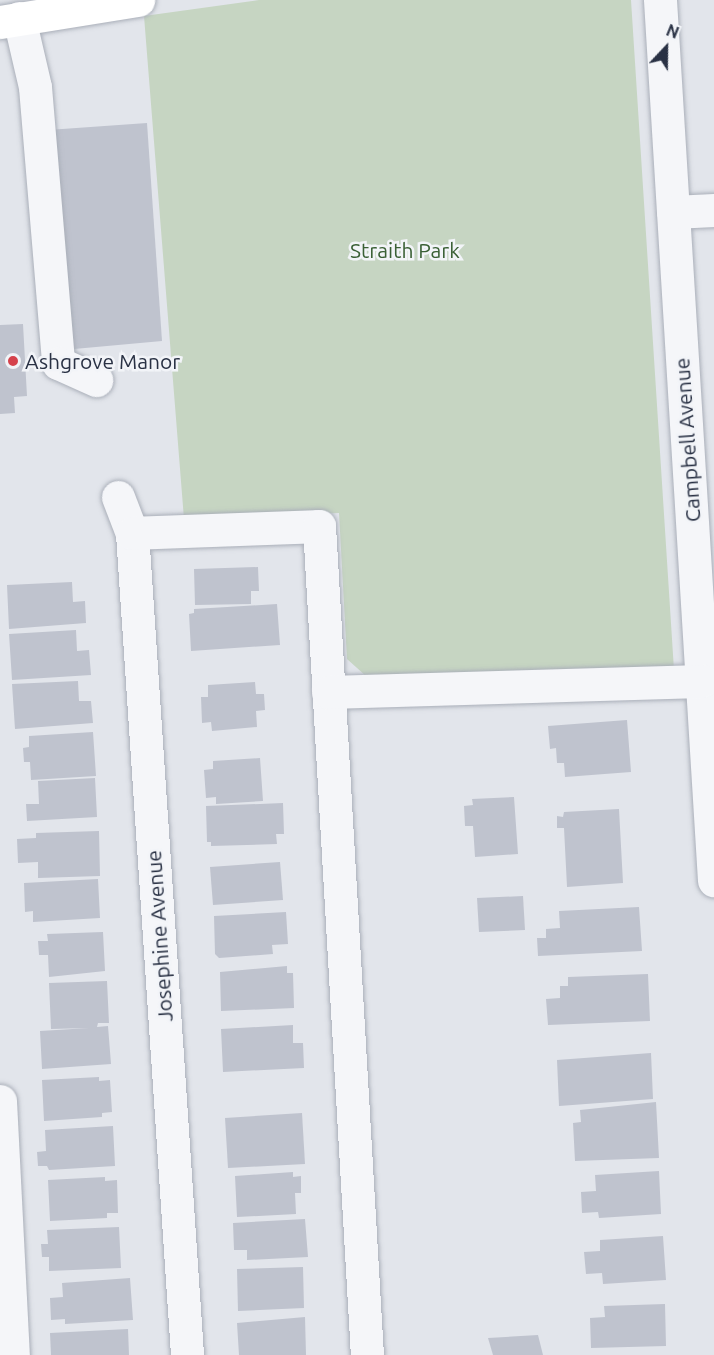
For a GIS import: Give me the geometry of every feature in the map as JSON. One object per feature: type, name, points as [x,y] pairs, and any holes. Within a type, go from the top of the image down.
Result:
[{"type":"main road","points":[[9,20],[138,0]]},
{"type":"street","name":"Campbell Avenue","points":[[660,0],[714,880]]},
{"type":"street","points":[[9,20],[35,87],[58,363],[96,380]]},
{"type":"street","points":[[673,212],[714,210]]},
{"type":"street","name":"Josephine Avenue","points":[[188,1355],[126,516],[319,526],[328,692]]},
{"type":"street","points":[[367,1355],[328,692],[702,681]]},
{"type":"street","points":[[0,1101],[14,1355]]},
{"type":"green space","name":"Straith Park","points":[[259,0],[631,0],[674,670],[376,685],[347,659],[339,513],[184,519],[144,16]]},
{"type":"building","points":[[147,123],[162,341],[63,350],[48,130]]},
{"type":"building","name":"Ashgrove Manor","points":[[23,324],[27,396],[14,397],[15,413],[0,414],[0,325]]},
{"type":"building","points":[[258,567],[259,591],[251,591],[251,604],[195,605],[194,569]]},
{"type":"building","points":[[72,582],[73,602],[85,601],[86,623],[9,629],[7,585]]},
{"type":"building","points":[[277,604],[280,645],[191,651],[189,614],[194,613],[194,609]]},
{"type":"building","points":[[76,630],[77,651],[89,650],[91,675],[12,680],[9,634]]},
{"type":"building","points":[[78,681],[79,701],[91,701],[93,723],[15,729],[12,684]]},
{"type":"building","points":[[255,682],[256,694],[264,694],[265,710],[256,711],[257,727],[212,731],[211,722],[202,723],[201,697],[208,697],[208,685]]},
{"type":"building","points":[[627,720],[631,772],[565,777],[564,763],[557,763],[556,748],[550,749],[548,726]]},
{"type":"building","points":[[93,732],[96,776],[31,780],[30,762],[24,762],[23,748],[29,747],[29,736]]},
{"type":"building","points":[[260,758],[263,801],[216,804],[216,797],[206,798],[204,770],[213,769],[213,761]]},
{"type":"building","points":[[95,778],[97,817],[27,821],[26,804],[39,804],[38,781]]},
{"type":"building","points":[[514,797],[518,854],[475,857],[473,826],[465,826],[464,806],[473,805],[472,799]]},
{"type":"building","points":[[283,803],[284,834],[276,834],[277,844],[211,846],[211,842],[207,842],[206,806]]},
{"type":"building","points":[[619,809],[623,883],[567,887],[564,828],[557,828],[557,816],[563,817],[564,812]]},
{"type":"building","points":[[99,831],[100,876],[38,878],[38,862],[18,863],[17,839],[36,838],[36,833]]},
{"type":"building","points":[[280,862],[283,900],[213,905],[210,867]]},
{"type":"building","points":[[98,879],[100,918],[33,922],[33,911],[25,912],[24,883]]},
{"type":"building","points":[[523,896],[525,930],[479,932],[477,898]]},
{"type":"building","points":[[639,907],[642,951],[538,956],[537,938],[546,938],[546,929],[560,928],[559,911]]},
{"type":"building","points":[[286,912],[288,944],[272,945],[273,954],[219,958],[215,954],[214,916]]},
{"type":"building","points":[[103,932],[105,971],[49,977],[48,955],[39,955],[38,941],[48,941],[47,934]]},
{"type":"building","points":[[287,966],[287,973],[293,973],[294,1008],[221,1011],[220,972]]},
{"type":"building","points":[[648,974],[650,1021],[548,1025],[546,999],[560,998],[560,986],[568,986],[568,977]]},
{"type":"building","points":[[107,981],[109,1023],[98,1023],[97,1027],[108,1026],[111,1064],[42,1069],[40,1031],[89,1028],[51,1029],[49,983]]},
{"type":"building","points":[[293,1025],[293,1043],[303,1043],[304,1068],[223,1072],[221,1029]]},
{"type":"building","points":[[651,1053],[653,1099],[559,1106],[557,1060]]},
{"type":"building","points":[[99,1077],[99,1081],[110,1080],[112,1112],[102,1113],[102,1117],[44,1121],[42,1080]]},
{"type":"building","points":[[656,1102],[659,1158],[575,1161],[573,1123],[581,1122],[580,1110]]},
{"type":"building","points":[[302,1113],[305,1164],[228,1168],[225,1118]]},
{"type":"building","points":[[113,1126],[115,1166],[49,1170],[47,1166],[38,1166],[37,1152],[46,1151],[45,1130]]},
{"type":"building","points":[[659,1171],[661,1214],[599,1218],[598,1212],[582,1213],[581,1192],[596,1191],[595,1175]]},
{"type":"building","points":[[293,1172],[293,1177],[301,1176],[301,1193],[295,1193],[296,1214],[237,1217],[235,1176]]},
{"type":"building","points":[[105,1177],[105,1181],[117,1180],[118,1213],[107,1213],[107,1218],[50,1221],[48,1180]]},
{"type":"building","points":[[305,1219],[308,1257],[247,1260],[247,1250],[234,1250],[233,1223]]},
{"type":"building","points":[[119,1227],[121,1268],[49,1271],[49,1257],[42,1257],[41,1244],[48,1244],[47,1230]]},
{"type":"building","points":[[663,1236],[666,1280],[603,1284],[602,1273],[586,1274],[584,1252],[600,1251],[600,1240]]},
{"type":"building","points":[[303,1267],[304,1308],[238,1311],[237,1269]]},
{"type":"building","points":[[130,1278],[133,1320],[65,1324],[65,1319],[51,1320],[50,1298],[63,1297],[62,1283]]},
{"type":"building","points":[[665,1304],[666,1346],[591,1348],[590,1318],[605,1317],[604,1306]]},
{"type":"building","points":[[305,1317],[306,1355],[239,1355],[237,1323]]},
{"type":"building","points":[[128,1329],[129,1355],[51,1355],[50,1333]]},
{"type":"building","points":[[538,1335],[543,1355],[493,1355],[488,1338]]},
{"type":"place","name":"Ashgrove Manor","points":[[13,361]]}]
